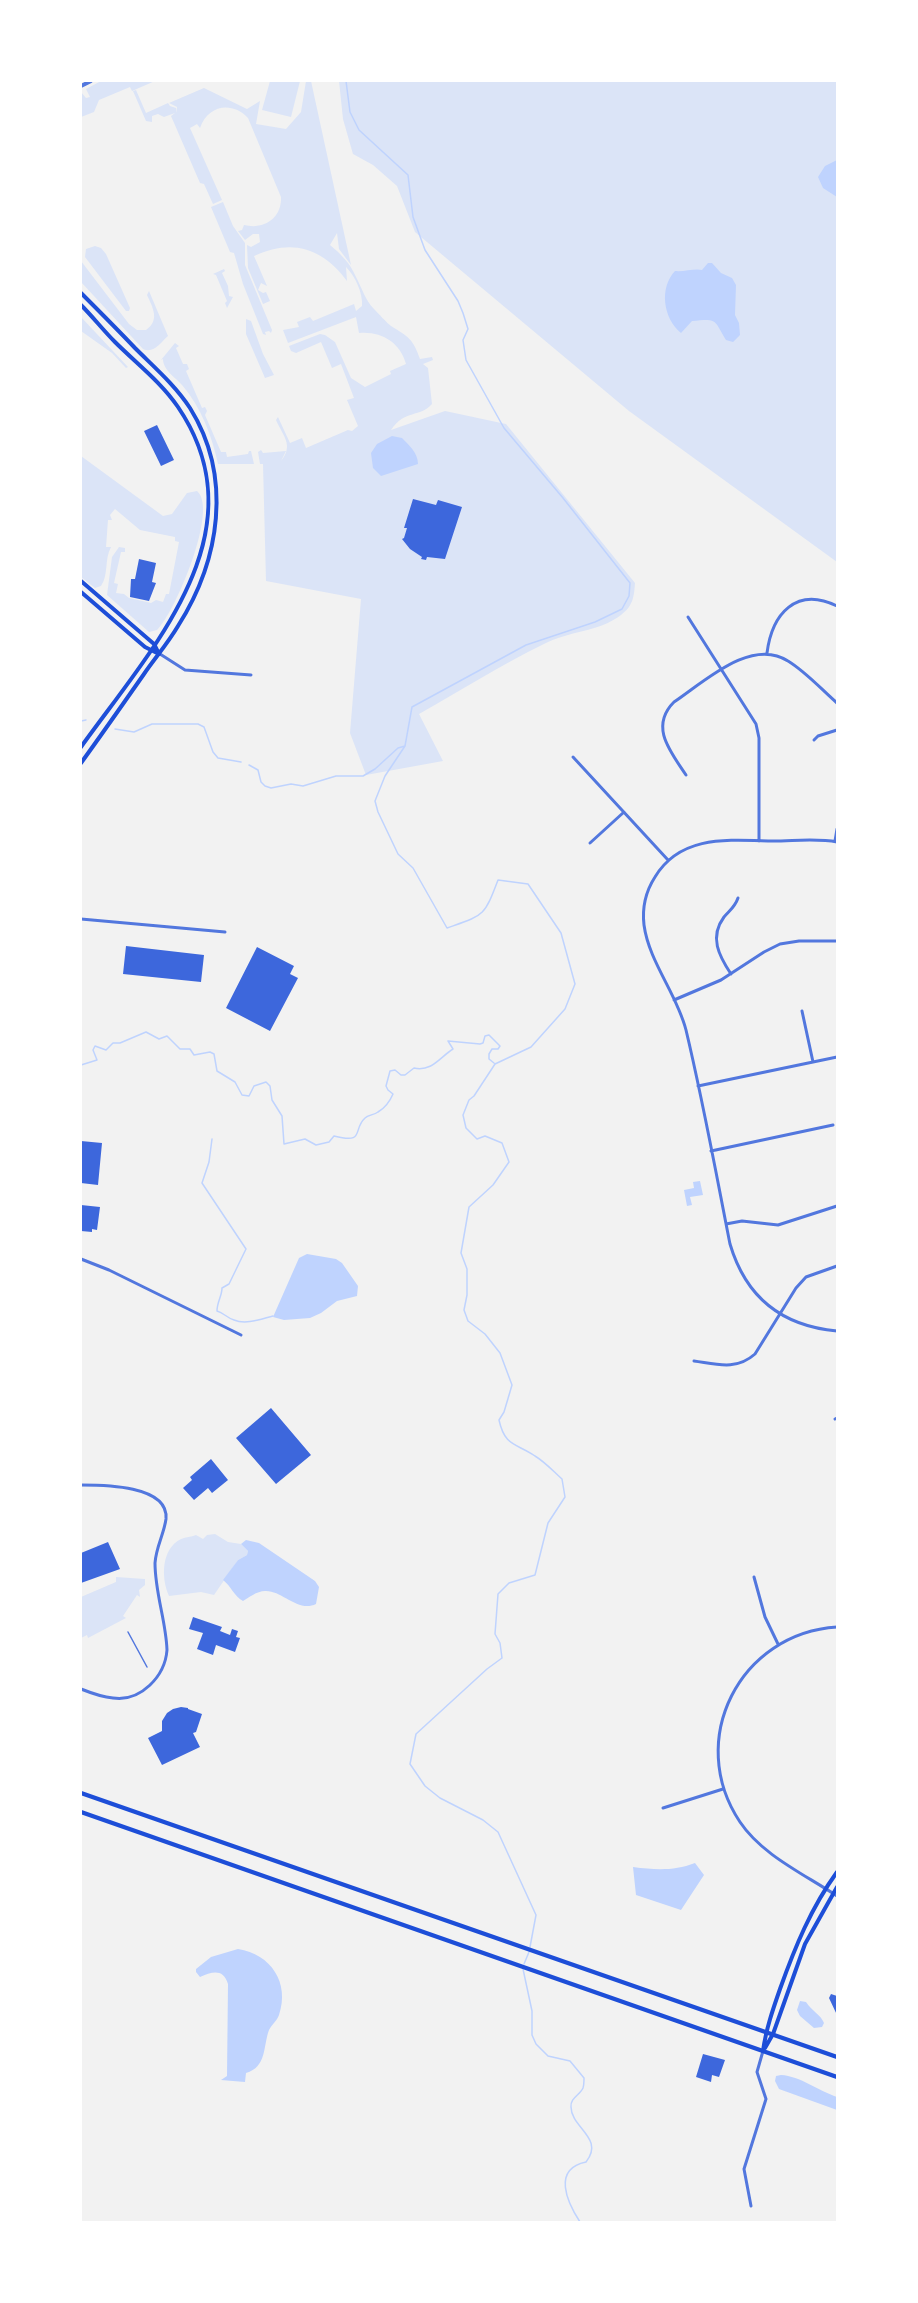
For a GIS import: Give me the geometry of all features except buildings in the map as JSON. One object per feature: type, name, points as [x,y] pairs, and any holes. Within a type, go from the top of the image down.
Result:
[{"type":"highway","points":[[81,1793],[837,2057]]},
{"type":"highway","points":[[81,1812],[837,2077]]},
{"type":"main road","points":[[81,293],[183,398],[201,428],[214,469],[218,514],[208,561],[186,614],[81,763]]},
{"type":"main road","points":[[81,305],[175,402],[193,431],[207,475],[208,522],[198,564],[181,603],[150,651],[81,747]]},
{"type":"main road","points":[[81,581],[154,644],[159,654]]},
{"type":"main road","points":[[81,592],[150,651],[159,654]]},
{"type":"main road","points":[[763,2051],[766,2032],[795,1947],[808,1918],[837,1872]]},
{"type":"main road","points":[[763,2051],[773,2034],[806,1944],[835,1895],[837,1887]]},
{"type":"street","points":[[81,86],[91,81]]},
{"type":"street","points":[[767,653],[772,627],[790,607],[814,600],[837,606]]},
{"type":"street","points":[[687,617],[752,715],[757,729],[759,841]]},
{"type":"street","points":[[687,775],[665,741],[662,730],[663,719],[674,702],[746,656],[767,653],[789,661],[837,703]]},
{"type":"street","points":[[159,654],[184,670],[251,675]]},
{"type":"street","points":[[814,740],[818,736],[837,730]]},
{"type":"street","points":[[573,757],[668,860]]},
{"type":"street","points":[[590,843],[624,812]]},
{"type":"street","points":[[837,829],[836,842],[703,842],[683,850],[668,860],[648,890],[644,906],[644,921],[650,945],[686,1030],[730,1244],[738,1269],[754,1293],[780,1314],[808,1326],[837,1331]]},
{"type":"street","points":[[731,974],[720,956],[716,939],[718,927],[735,906],[738,898]]},
{"type":"street","points":[[81,919],[225,932]]},
{"type":"street","points":[[674,1000],[731,974],[780,944],[799,941],[837,941]]},
{"type":"street","points":[[802,1011],[813,1062]]},
{"type":"street","points":[[697,1086],[837,1057]]},
{"type":"street","points":[[711,1151],[833,1125]]},
{"type":"street","points":[[726,1224],[742,1221],[778,1225],[837,1206]]},
{"type":"street","points":[[81,1259],[109,1270],[242,1335]]},
{"type":"street","points":[[694,1360],[727,1366],[745,1362],[755,1354],[802,1281],[809,1276],[837,1266]]},
{"type":"street","points":[[81,1485],[140,1490],[153,1495],[162,1503],[166,1519],[157,1551],[156,1568],[167,1650],[165,1662],[154,1682],[131,1696],[114,1699],[81,1689]]},
{"type":"street","points":[[754,1577],[765,1617],[778,1644]]},
{"type":"street","points":[[835,1895],[752,1838],[736,1815],[723,1789],[719,1769],[718,1742],[726,1709],[736,1688],[764,1654],[778,1644],[811,1631],[837,1627]]},
{"type":"street","points":[[663,1808],[723,1789]]},
{"type":"street","points":[[751,2206],[744,2169],[765,2104],[766,2097],[757,2072],[763,2051]]},
{"type":"lane","points":[[128,1632],[147,1667]]},
{"type":"shaded area","points":[[101,81],[155,81],[132,91],[130,87],[99,100],[94,112],[81,117],[81,92],[86,98],[90,97],[86,89]]},
{"type":"shaded area","points":[[270,81],[300,81],[291,117],[262,110]]},
{"type":"shaded area","points":[[306,81],[311,81],[351,265],[339,249],[337,233],[330,245],[348,263],[374,309],[389,325],[410,339],[420,359],[432,357],[433,360],[423,364],[428,368],[432,404],[402,419],[391,430],[445,411],[506,424],[635,583],[630,605],[625,612],[612,621],[544,644],[419,714],[443,761],[366,775],[350,733],[361,599],[266,581],[263,464],[260,464],[258,452],[261,450],[263,453],[286,451],[281,461],[285,455],[287,450],[287,445],[276,420],[278,417],[290,443],[302,438],[306,448],[348,430],[352,431],[358,426],[347,400],[354,398],[341,364],[332,368],[321,342],[296,353],[291,351],[289,346],[320,334],[325,335],[335,342],[351,378],[365,387],[406,364],[394,344],[382,336],[359,333],[356,317],[288,343],[283,330],[299,327],[297,322],[310,317],[313,321],[354,304],[356,311],[362,306],[360,290],[352,275],[346,267],[347,281],[328,261],[306,249],[294,247],[268,251],[254,256],[267,286],[261,283],[258,290],[266,292],[270,301],[263,304],[248,268],[247,245],[251,247],[260,242],[259,234],[253,234],[245,240],[238,231],[242,230],[244,225],[258,226],[270,221],[278,211],[281,197],[248,118],[235,109],[221,108],[209,114],[200,128],[197,124],[190,128],[222,200],[213,204],[204,184],[200,183],[171,116],[175,113],[164,117],[158,114],[152,116],[152,122],[146,121],[133,91],[136,90],[146,113],[168,103],[176,108],[176,113],[177,107],[169,103],[204,88],[247,109],[260,101],[256,124],[286,129],[301,112]]},
{"type":"shaded area","points":[[339,81],[837,81],[837,562],[629,411],[415,232],[397,186],[373,165],[353,154],[343,119]]},
{"type":"shaded area","points":[[223,202],[233,226],[245,243],[245,265],[272,330],[271,333],[265,332],[266,335],[263,334],[243,284],[234,253],[230,252],[211,207]]},
{"type":"shaded area","points":[[95,246],[101,248],[106,254],[130,308],[129,311],[126,311],[85,257],[86,249]]},
{"type":"shaded area","points":[[81,261],[129,324],[137,330],[146,330],[153,322],[154,314],[147,295],[149,291],[168,336],[154,349],[143,349],[81,282]]},
{"type":"shaded area","points":[[224,269],[222,273],[228,286],[229,296],[233,297],[227,308],[225,303],[227,301],[216,275],[213,274]]},
{"type":"shaded area","points":[[81,317],[128,367],[126,368],[112,353],[81,331]]},
{"type":"shaded area","points":[[246,319],[251,321],[263,354],[274,375],[265,378],[246,334]]},
{"type":"shaded area","points":[[175,343],[179,346],[176,348],[183,364],[187,364],[189,369],[186,371],[202,408],[205,407],[207,411],[205,415],[221,452],[226,452],[227,457],[248,454],[251,451],[254,464],[218,464],[213,443],[200,412],[182,385],[167,370],[163,359],[161,360]]},
{"type":"shaded area","points":[[81,456],[163,516],[172,514],[187,493],[197,491],[202,501],[203,518],[192,561],[174,604],[157,630],[149,632],[107,595],[112,557],[119,547],[125,548],[125,552],[121,552],[114,583],[118,584],[116,593],[151,603],[156,600],[163,602],[166,594],[169,594],[179,542],[175,541],[175,537],[140,530],[115,509],[110,515],[112,520],[108,520],[106,547],[111,547],[101,586],[95,588],[81,577]]},
{"type":"shaded area","points":[[215,1534],[228,1542],[241,1544],[248,1551],[247,1555],[238,1560],[214,1595],[201,1592],[169,1596],[166,1589],[164,1564],[174,1544],[183,1538],[196,1535],[203,1539],[207,1535]]},
{"type":"shaded area","points":[[116,1577],[145,1579],[145,1585],[139,1590],[140,1597],[137,1595],[123,1616],[126,1618],[88,1638],[87,1635],[81,1638],[81,1597],[116,1582]]},
{"type":"water","points":[[837,160],[837,197],[823,188],[818,177],[825,166]]},
{"type":"water","points":[[708,263],[712,263],[721,273],[732,278],[736,285],[735,315],[739,323],[740,335],[733,342],[726,340],[717,324],[711,320],[692,321],[681,333],[675,327],[667,311],[665,294],[675,271],[702,270]]},
{"type":"water","points":[[392,436],[402,438],[407,443],[415,453],[418,464],[381,476],[373,468],[371,453],[377,444]]},
{"type":"water","points":[[700,1181],[703,1195],[690,1197],[692,1205],[687,1206],[684,1190],[694,1188],[693,1182]]},
{"type":"water","points":[[307,1254],[336,1259],[342,1263],[358,1286],[357,1296],[337,1301],[310,1318],[284,1320],[273,1317],[299,1258]]},
{"type":"water","points":[[246,1540],[259,1543],[315,1581],[319,1587],[316,1604],[303,1606],[278,1594],[265,1591],[256,1593],[243,1601],[240,1599],[223,1580],[238,1560],[247,1555],[248,1551],[241,1544]]},
{"type":"water","points":[[695,1863],[704,1875],[681,1910],[636,1895],[633,1867],[665,1869]]},
{"type":"water","points":[[238,1949],[260,1957],[268,1964],[280,1981],[282,1992],[279,2015],[269,2030],[261,2061],[253,2070],[246,2073],[245,2082],[221,2080],[227,2076],[228,1984],[226,1979],[220,1973],[200,1977],[196,1972],[196,1969],[211,1957]]},
{"type":"water","points":[[800,2001],[806,2002],[821,2018],[824,2023],[822,2027],[814,2028],[800,2016],[797,2010]]},
{"type":"water","points":[[776,2076],[795,2078],[837,2097],[837,2110],[779,2089],[775,2081]]},
{"type":"waterway","points":[[346,81],[350,112],[359,130],[408,175],[413,217],[425,250],[458,301],[463,313],[468,329],[463,340],[466,360],[504,428],[630,583],[629,596],[622,609],[595,622],[526,645],[412,707],[405,746],[385,776],[375,801],[398,854],[413,868],[447,928],[481,913],[498,880],[528,884],[561,933],[575,984],[565,1009],[531,1047],[495,1064],[469,1100],[463,1115],[466,1128],[477,1139],[485,1136],[502,1143],[509,1162],[493,1185],[469,1207],[461,1253],[467,1269],[467,1295],[464,1310],[468,1321],[485,1334],[500,1353],[512,1385],[504,1412],[499,1420],[504,1435],[512,1443],[542,1461],[562,1479],[565,1497],[548,1523],[535,1575],[509,1583],[498,1594],[495,1634],[500,1643],[502,1658],[416,1734],[410,1764],[425,1786],[440,1798],[483,1820],[498,1832],[536,1915],[530,1947]]},
{"type":"waterway","points":[[81,721],[86,720]]},
{"type":"waterway","points":[[115,729],[134,732],[152,724],[198,724],[204,727],[213,752],[218,758],[241,762]]},
{"type":"waterway","points":[[249,765],[258,770],[261,782],[265,786],[271,788],[291,784],[303,786],[336,776],[363,776],[375,769],[398,748],[405,746]]},
{"type":"waterway","points":[[81,1065],[97,1060],[93,1050],[95,1046],[106,1050],[113,1043],[120,1043],[146,1032],[159,1039],[167,1036],[180,1049],[190,1049],[194,1055],[210,1052],[214,1054],[217,1071],[235,1082],[242,1095],[249,1096],[254,1086],[266,1082],[270,1086],[272,1100],[282,1116],[284,1144],[305,1139],[316,1145],[329,1142],[334,1136],[354,1137],[365,1118],[381,1110],[392,1097],[393,1094],[386,1086],[390,1071],[395,1070],[405,1075],[414,1068],[431,1066],[453,1049],[448,1041],[480,1044],[483,1043],[485,1036],[489,1035],[500,1046],[498,1049],[492,1049],[489,1054],[489,1059],[494,1063]]},
{"type":"waterway","points":[[212,1139],[209,1162],[202,1183],[246,1249],[229,1284],[222,1288],[217,1311],[243,1322],[273,1316]]},
{"type":"waterway","points":[[524,1964],[529,1952]]},
{"type":"waterway","points":[[523,1969],[532,2011],[532,2035],[536,2044],[548,2056],[570,2061],[584,2078],[583,2088],[572,2101],[571,2107],[576,2121],[590,2140],[591,2154],[586,2162],[575,2166],[569,2172],[565,2187],[580,2222]]}]
